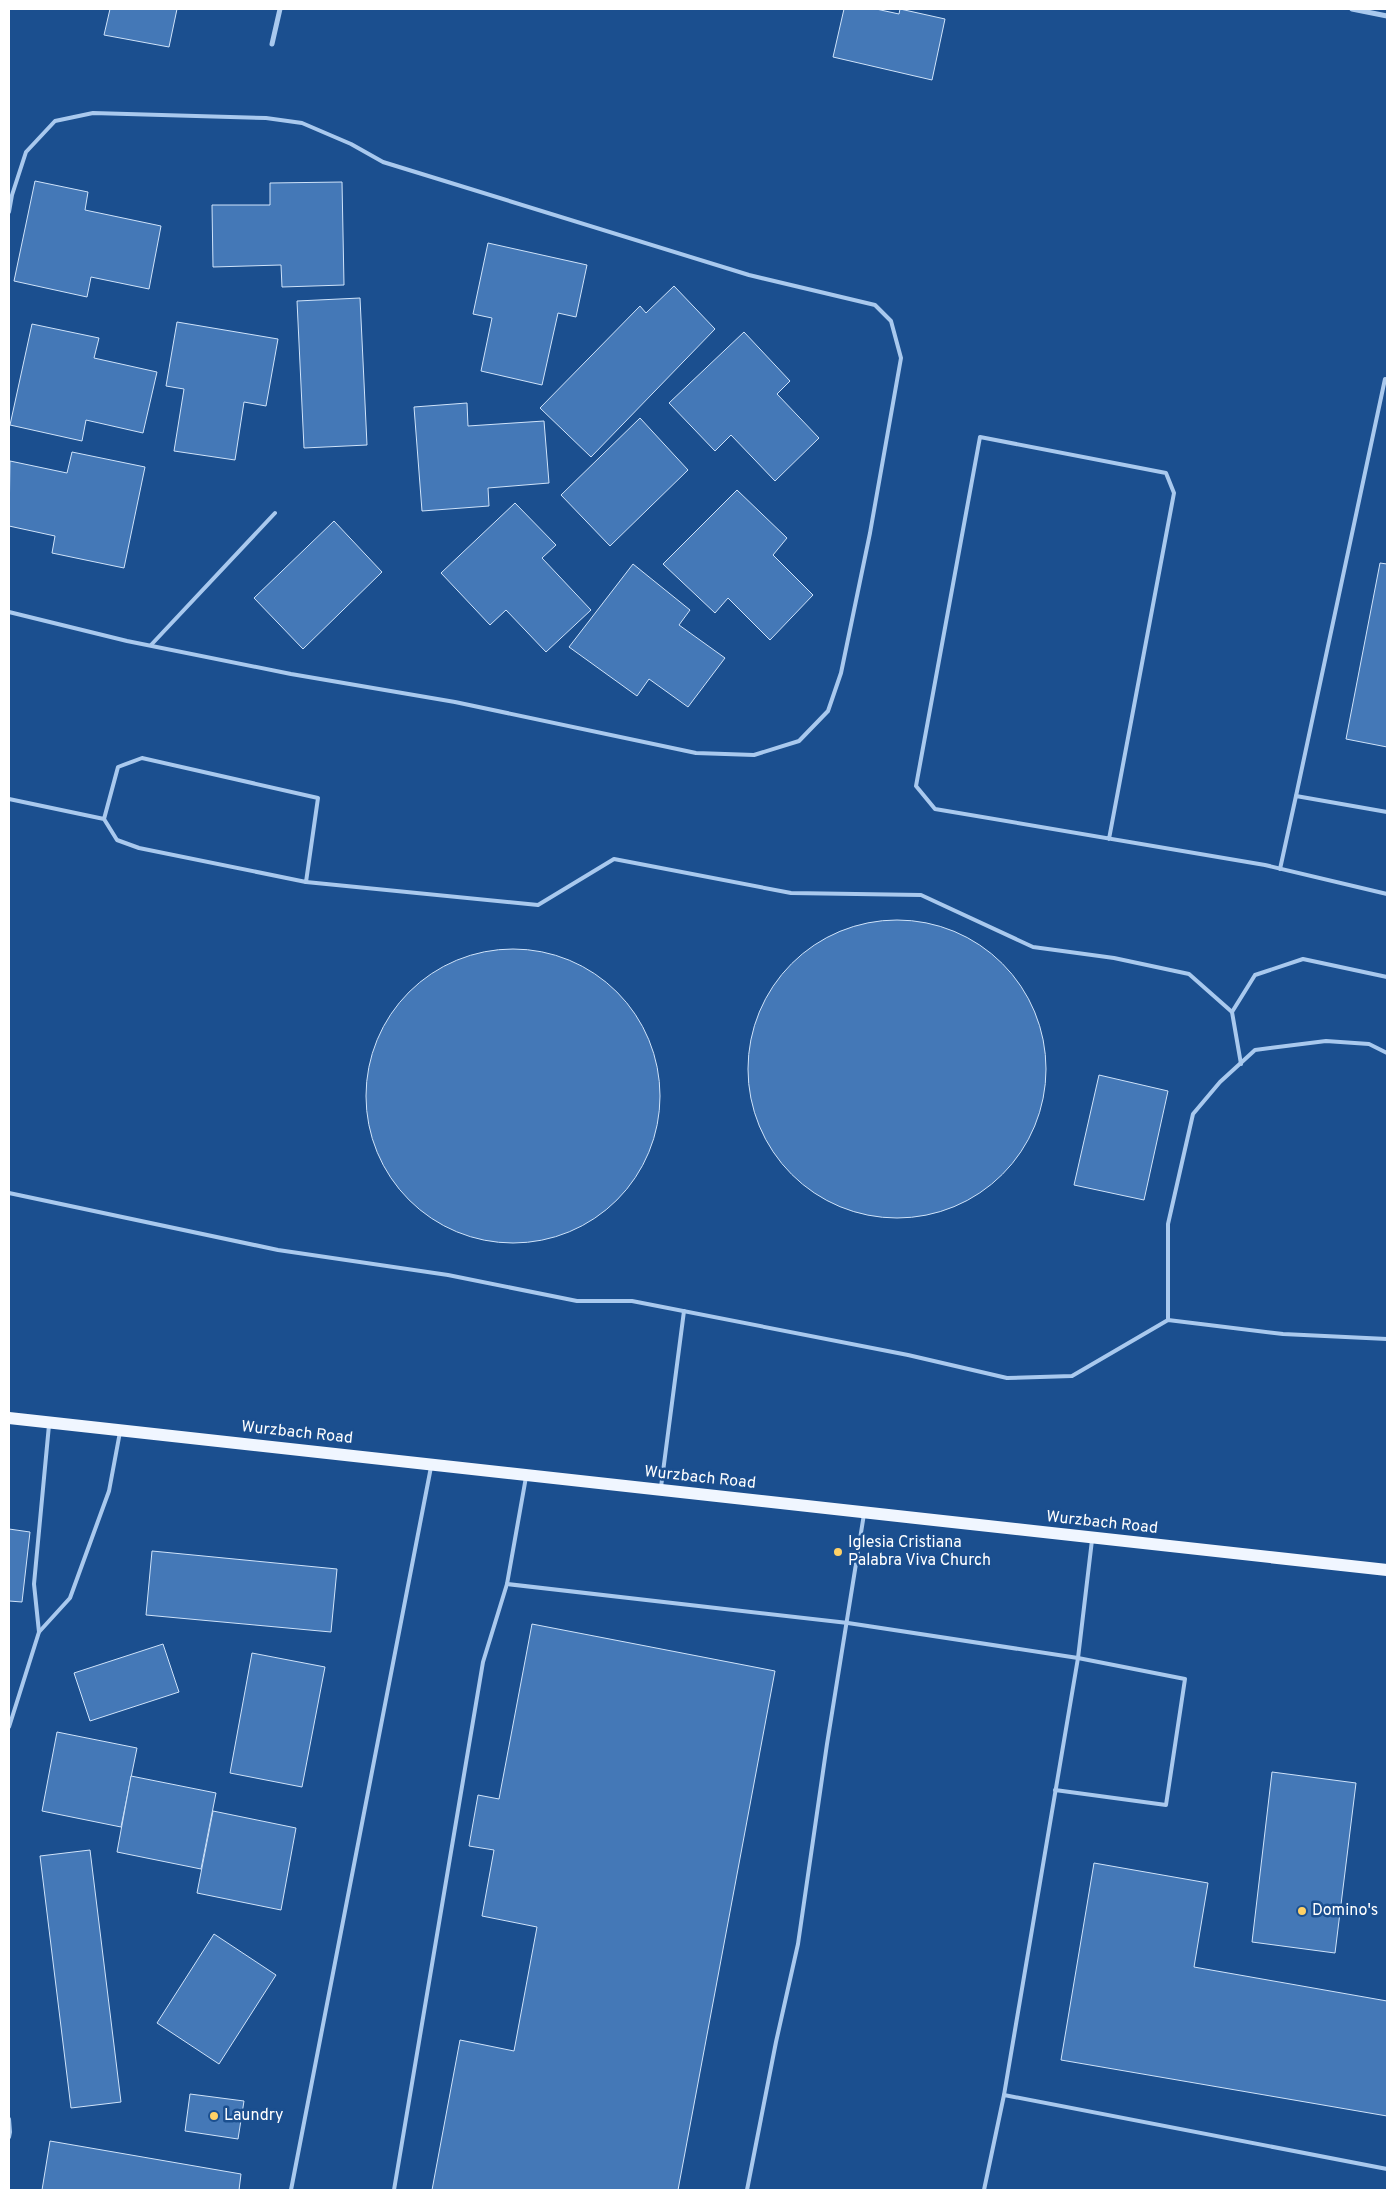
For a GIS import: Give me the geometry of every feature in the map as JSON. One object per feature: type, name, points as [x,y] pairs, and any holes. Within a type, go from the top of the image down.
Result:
[{"type":"main road","name":"Wurzbach Road","points":[[9,1418],[1387,1570]]},
{"type":"street","points":[[272,44],[280,9]]},
{"type":"street","points":[[1352,9],[1386,16],[1386,9]]},
{"type":"lane","points":[[9,212],[12,195],[26,152],[55,121],[93,113],[266,118],[302,123],[351,144],[383,162],[749,274],[876,305],[891,322],[901,358],[870,533],[841,673],[828,711],[799,741],[754,755],[696,753],[455,702],[291,674],[151,646],[9,612]]},
{"type":"lane","points":[[1280,869],[1385,379]]},
{"type":"lane","points":[[1110,839],[1174,493],[1166,473],[980,437],[916,786],[935,808],[1110,839],[1280,869],[1387,894]]},
{"type":"lane","points":[[151,646],[275,513]]},
{"type":"lane","points":[[104,819],[118,767],[142,758],[318,798],[306,882]]},
{"type":"lane","points":[[1296,796],[1387,812]]},
{"type":"lane","points":[[9,799],[104,819],[117,840],[139,848],[306,882],[538,905],[614,859],[792,893],[921,895],[1033,947],[1114,958],[1189,974],[1232,1012],[1241,1064]]},
{"type":"lane","points":[[1232,1012],[1255,975],[1303,959],[1387,977]]},
{"type":"lane","points":[[1168,1320],[1168,1224],[1193,1114],[1220,1082],[1255,1050],[1326,1041],[1369,1044],[1387,1053]]},
{"type":"lane","points":[[9,1193],[278,1250],[448,1275],[578,1301],[632,1301],[908,1355],[1007,1378],[1072,1376],[1168,1320],[1283,1334],[1387,1339]]},
{"type":"lane","points":[[660,1490],[684,1311]]},
{"type":"lane","points":[[9,1727],[39,1632],[34,1584],[50,1423]]},
{"type":"lane","points":[[39,1632],[70,1598],[109,1491],[120,1430]]},
{"type":"lane","points":[[291,2190],[432,1465]]},
{"type":"lane","points":[[394,2190],[483,1662],[507,1584],[527,1475]]},
{"type":"lane","points":[[747,2190],[776,2042],[798,1944],[827,1744],[865,1512]]},
{"type":"lane","points":[[984,2190],[1004,2095],[1078,1658],[1092,1538]]},
{"type":"lane","points":[[507,1584],[848,1623],[1078,1658],[1185,1679],[1166,1805],[1055,1790]]},
{"type":"lane","points":[[1004,2095],[1387,2170]]},
{"type":"lane","points":[[9,2119],[9,2137]]},
{"type":"building","points":[[110,9],[177,9],[169,47],[104,35]]},
{"type":"building","points":[[844,9],[876,9],[899,14],[900,9],[945,19],[932,80],[833,57]]},
{"type":"building","points":[[35,181],[88,192],[85,210],[161,226],[149,289],[91,277],[87,297],[14,281]]},
{"type":"building","points":[[342,182],[344,285],[282,287],[281,265],[213,267],[212,205],[270,205],[270,183]]},
{"type":"building","points":[[488,243],[587,265],[576,317],[558,313],[542,385],[481,371],[492,318],[473,314]]},
{"type":"building","points":[[674,286],[715,329],[591,457],[540,408],[640,306],[646,313]]},
{"type":"building","points":[[360,298],[367,445],[304,448],[297,301]]},
{"type":"building","points":[[177,322],[278,339],[266,406],[244,402],[235,460],[174,451],[184,389],[166,386]]},
{"type":"building","points":[[32,324],[99,338],[94,358],[157,372],[143,433],[86,420],[82,441],[10,425]]},
{"type":"building","points":[[744,332],[790,381],[777,394],[819,438],[775,481],[731,435],[715,451],[669,403]]},
{"type":"building","points":[[467,403],[468,426],[544,421],[549,483],[488,488],[489,506],[422,511],[414,407]]},
{"type":"building","points":[[640,418],[688,470],[610,546],[561,495]]},
{"type":"building","points":[[72,452],[145,467],[124,568],[52,553],[55,536],[9,526],[10,461],[67,473]]},
{"type":"building","points":[[737,490],[787,538],[773,555],[813,595],[770,640],[728,598],[715,613],[663,564]]},
{"type":"building","points":[[515,503],[556,545],[542,558],[591,610],[546,652],[506,610],[490,625],[441,573]]},
{"type":"building","points":[[334,521],[382,572],[303,649],[254,598]]},
{"type":"building","points":[[1380,563],[1387,564],[1387,747],[1346,739]]},
{"type":"building","points":[[633,564],[690,610],[679,625],[725,658],[688,707],[649,679],[637,696],[569,647]]},
{"type":"building","points":[[897,920],[926,923],[954,931],[980,945],[1003,963],[1021,986],[1035,1012],[1043,1040],[1046,1069],[1043,1098],[1035,1126],[1021,1152],[1003,1175],[980,1193],[954,1207],[926,1215],[897,1218],[868,1215],[840,1207],[814,1193],[791,1175],[773,1152],[759,1126],[751,1098],[748,1069],[751,1040],[759,1012],[773,986],[791,963],[814,945],[840,931],[868,923]]},
{"type":"building","points":[[513,949],[542,952],[569,960],[595,974],[617,992],[635,1014],[649,1040],[657,1067],[660,1096],[657,1125],[649,1152],[635,1178],[617,1200],[595,1218],[569,1232],[542,1240],[513,1243],[484,1240],[457,1232],[431,1218],[409,1200],[391,1178],[377,1152],[369,1125],[366,1096],[369,1067],[377,1040],[391,1014],[409,992],[431,974],[457,960],[484,952]]},
{"type":"building","points":[[1099,1075],[1168,1091],[1144,1200],[1074,1185]]},
{"type":"building","points":[[9,1529],[30,1532],[22,1602],[9,1601]]},
{"type":"building","points":[[152,1551],[337,1569],[331,1632],[146,1615]]},
{"type":"building","points":[[532,1624],[775,1671],[678,2190],[432,2190],[460,2040],[514,2051],[537,1927],[482,1916],[494,1850],[469,1846],[478,1795],[499,1799]]},
{"type":"building","points":[[163,1644],[179,1692],[90,1721],[74,1673]]},
{"type":"building","points":[[252,1653],[325,1667],[302,1787],[230,1773]]},
{"type":"building","points":[[57,1732],[137,1748],[121,1827],[42,1811]]},
{"type":"building","points":[[1272,1772],[1356,1783],[1335,1953],[1252,1942]]},
{"type":"building","points":[[131,1776],[216,1793],[201,1869],[117,1852]]},
{"type":"building","points":[[213,1811],[296,1828],[281,1910],[197,1893]]},
{"type":"building","points":[[90,1850],[121,2102],[71,2108],[40,1856]]},
{"type":"building","points":[[1094,1863],[1208,1883],[1194,1967],[1387,2001],[1387,2116],[1061,2060]]},
{"type":"building","points":[[214,1934],[276,1975],[219,2064],[157,2023]]},
{"type":"building","name":"Laundry","points":[[190,2094],[244,2101],[238,2139],[185,2131]]},
{"type":"building","points":[[50,2141],[241,2174],[239,2190],[42,2190]]},
{"type":"place","name":"Iglesia Cristiana Palabra Viva Church","points":[[838,1552]]},
{"type":"place","name":"Domino's","points":[[1302,1911]]},
{"type":"place","name":"Laundry","points":[[214,2116]]}]
